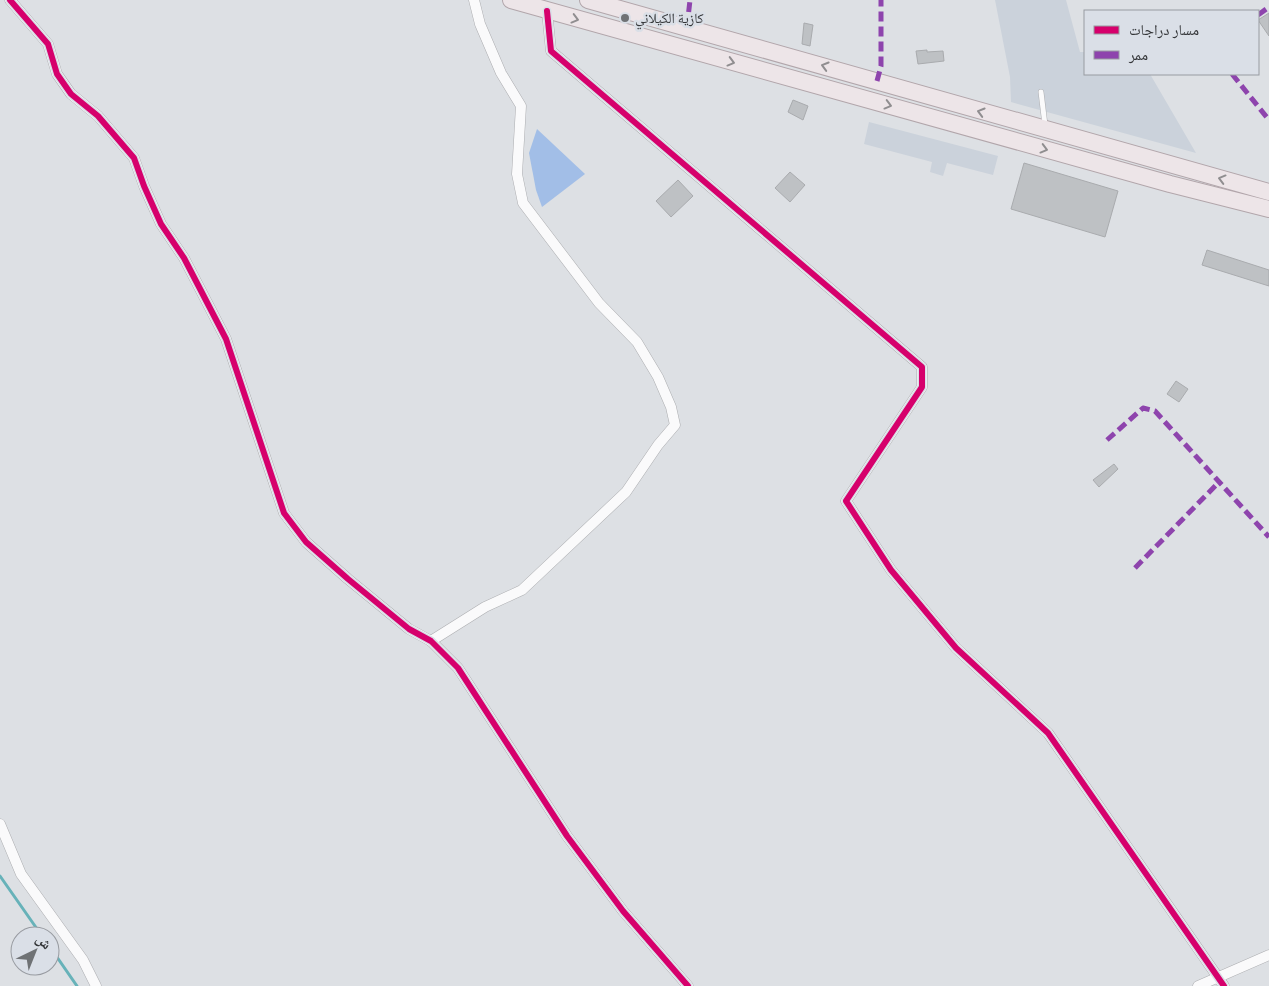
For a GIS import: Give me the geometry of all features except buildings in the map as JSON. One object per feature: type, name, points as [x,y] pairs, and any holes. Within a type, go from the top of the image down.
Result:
[{"type":"main road","points":[[511,0],[1269,209]]},
{"type":"main road","points":[[588,0],[1269,192]]},
{"type":"street","points":[[10,0],[48,44],[57,74],[72,94],[98,116],[134,158],[161,224],[184,258],[226,339],[284,513],[306,542],[409,629],[431,641],[458,668],[567,836],[623,911],[688,986]]},
{"type":"street","points":[[431,641],[485,607],[522,590],[626,492],[658,445],[675,425],[658,377],[637,342],[599,303],[523,203],[516,174],[521,106],[501,73],[480,24],[474,0]]},
{"type":"street","points":[[547,11],[551,51],[922,367],[922,387],[846,501],[891,570],[956,648],[1048,733],[1222,982]]},
{"type":"street","points":[[0,824],[21,874],[83,960],[96,986]]},
{"type":"street","points":[[1198,986],[1222,982],[1269,954]]},
{"type":"lane","points":[[1040,92],[1045,111],[1045,130]]},
{"type":"shaded area","points":[[995,0],[1066,0],[1080,52],[1084,52],[1084,75],[1151,75],[1196,153],[1011,102],[1010,77]]},
{"type":"shaded area","points":[[869,122],[998,156],[993,175],[947,163],[943,176],[930,172],[932,162],[864,144]]},
{"type":"shaded area","points":[[537,129],[585,174],[542,207],[536,190],[529,153]]},
{"type":"waterway","points":[[0,876],[35,926]]},
{"type":"waterway","points":[[60,961],[77,986]]},
{"type":"marked path","points":[[687,27],[690,0]]},
{"type":"marked path","points":[[877,81],[881,66],[881,0]]},
{"type":"marked path","points":[[1259,14],[1269,7]]},
{"type":"marked path","points":[[1233,75],[1269,120]]},
{"type":"marked path","points":[[1107,440],[1143,408],[1155,411],[1269,537]]},
{"type":"marked path","points":[[1135,568],[1219,482]]},
{"type":"cycle path","points":[[10,0],[48,44],[57,74],[71,94],[98,116],[134,158],[161,224],[184,258],[226,339],[284,513],[306,542],[409,629],[431,641],[458,668],[567,836],[623,911],[688,986]]},
{"type":"cycle path","points":[[547,11],[551,51],[922,367],[922,387],[846,501],[891,570],[956,648],[1048,733],[1224,986]]},
{"type":"place","name":"كازية الكيلاني","points":[[625,18]]}]
